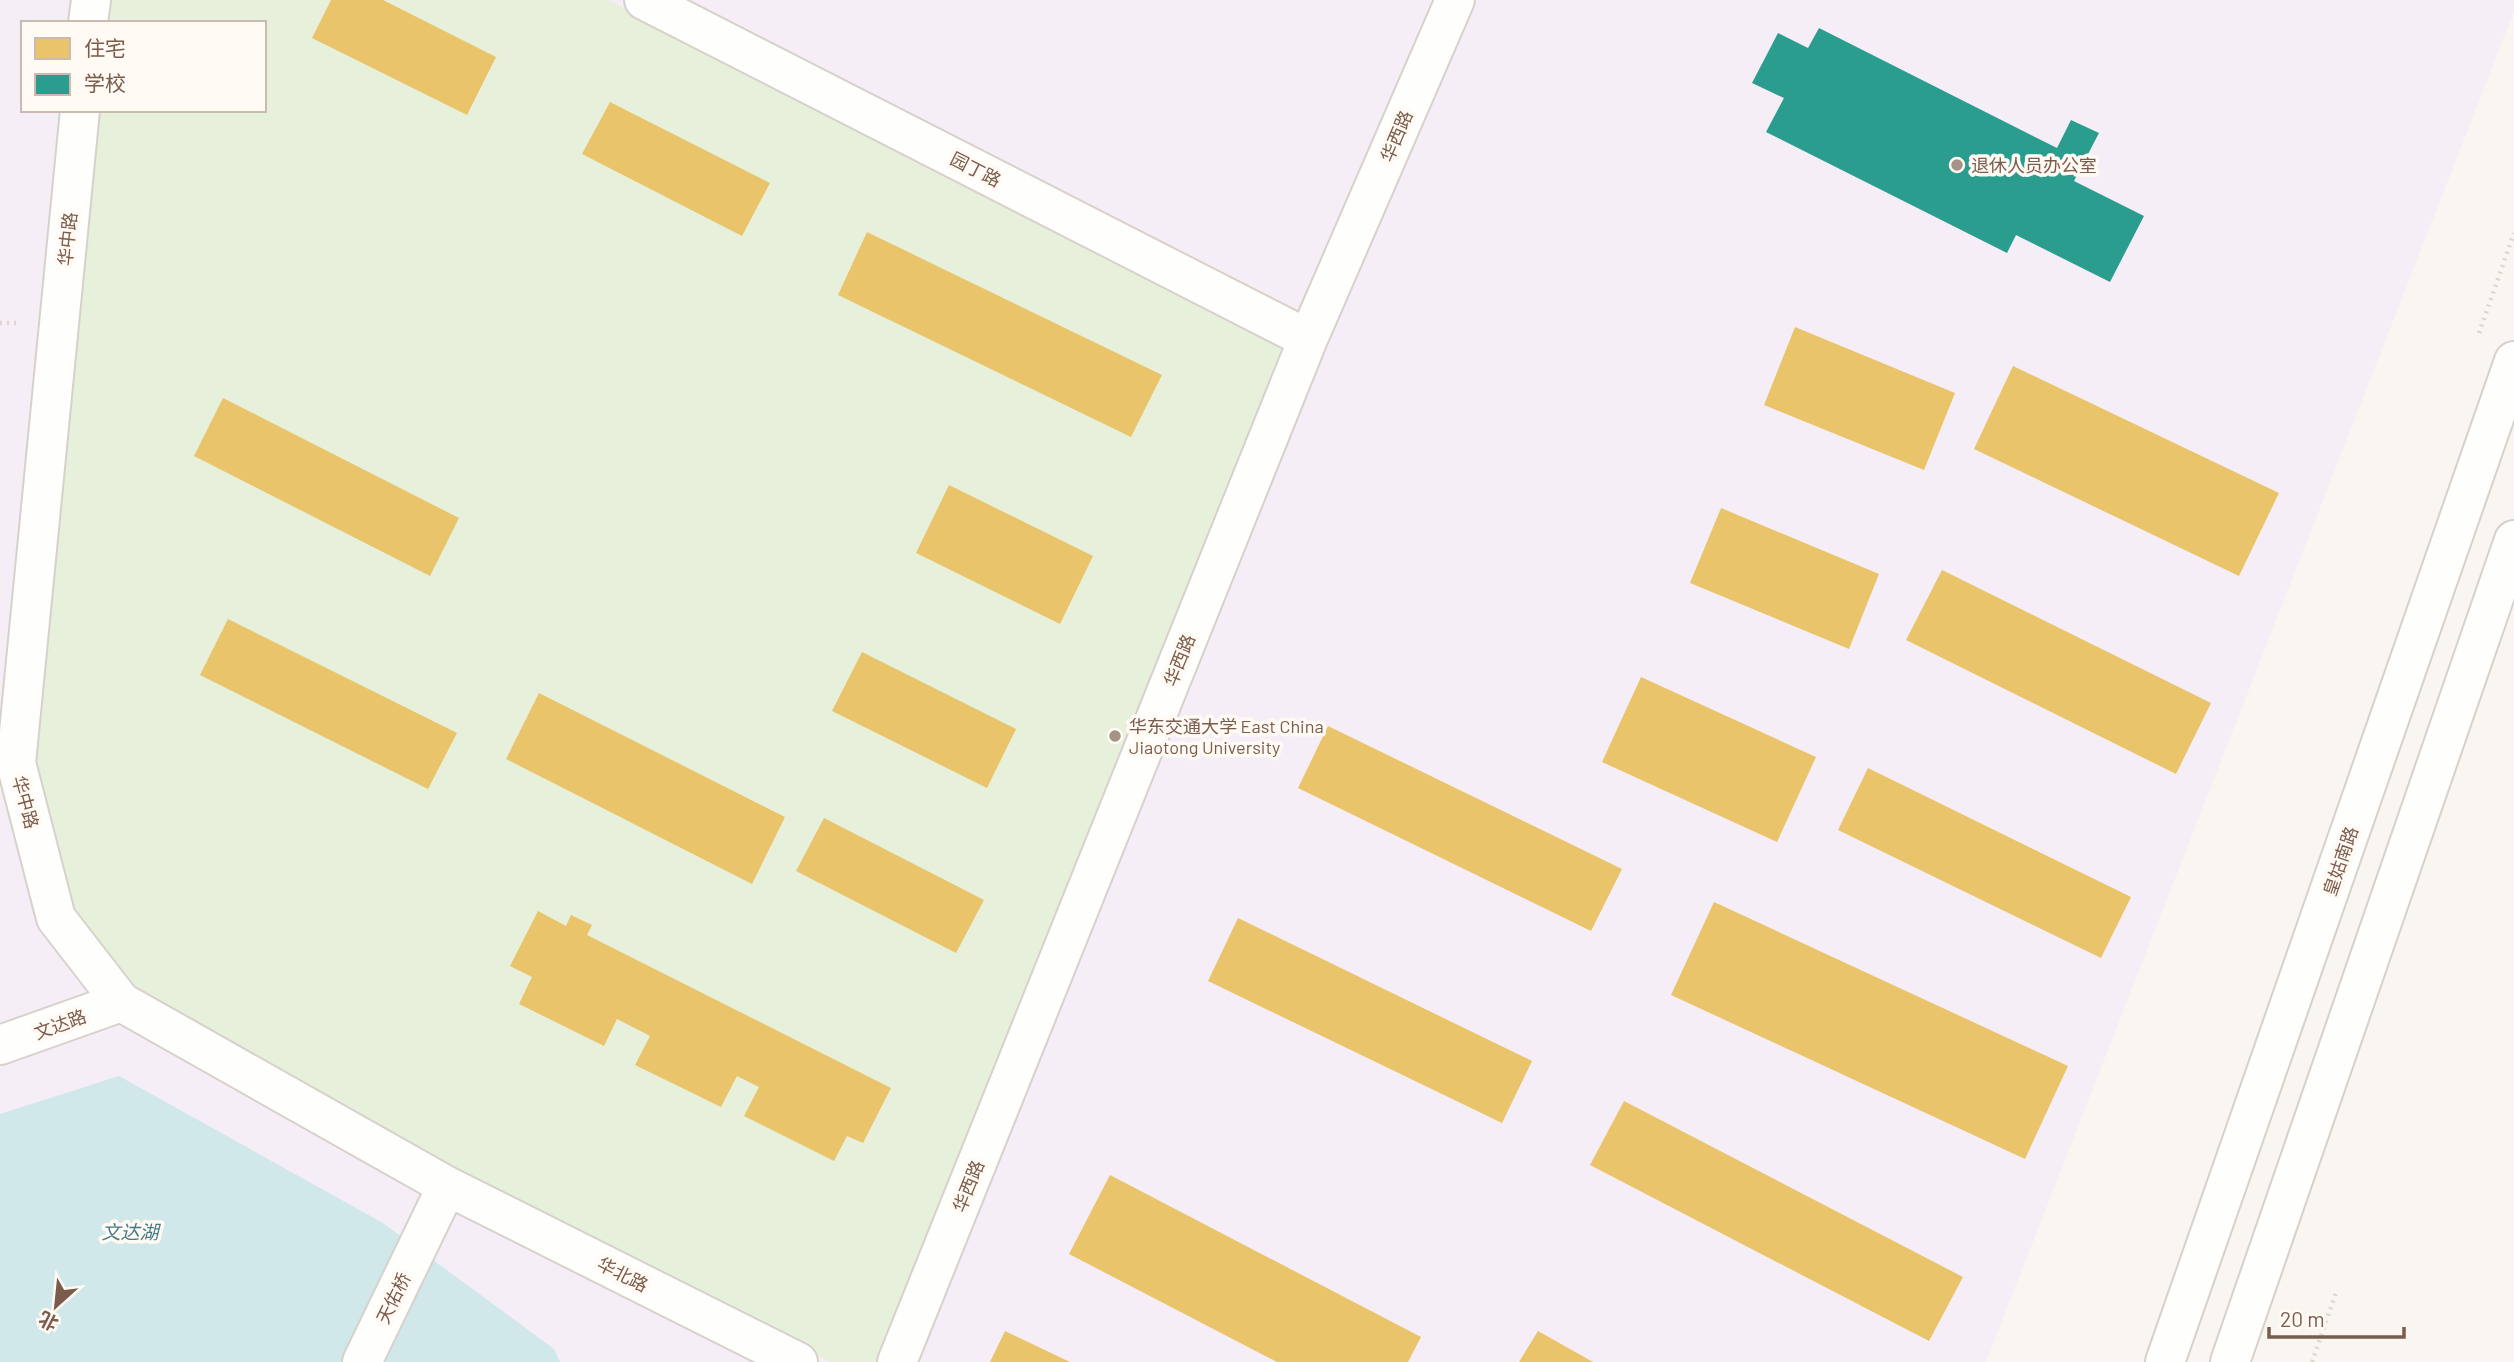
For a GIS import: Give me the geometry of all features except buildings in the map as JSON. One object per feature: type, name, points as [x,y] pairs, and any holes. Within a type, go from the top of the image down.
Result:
[{"type":"street","points":[[88,21],[91,0]]},
{"type":"street","name":"园丁路","points":[[644,0],[1308,339]]},
{"type":"street","name":"华西路","points":[[897,1362],[1308,339],[1455,0]]},
{"type":"street","name":"华中路","points":[[80,112],[16,763],[56,918],[121,1002],[447,1186]]},
{"type":"street","name":"皇姑南路","points":[[2165,1362],[2514,361]]},
{"type":"street","points":[[2230,1362],[2514,540]]},
{"type":"street","name":"文达路","points":[[0,1045],[121,1002]]},
{"type":"street","name":"天佑桥","points":[[362,1362],[447,1186]]},
{"type":"street","name":"华北路","points":[[447,1186],[798,1362]]},
{"type":"path","points":[[2312,1362],[2336,1293]]},
{"type":"shaded area","name":"华东交通大学 East China Jiaotong University","points":[[0,0],[2514,0],[2514,12],[1986,1362],[0,1362]]},
{"type":"green space","points":[[112,0],[608,0],[1301,341],[886,1362],[829,1362],[451,1175],[130,994],[66,910],[28,761],[100,112],[266,112],[266,21],[110,21]]},
{"type":"water","name":"文达湖","points":[[119,1076],[383,1223],[554,1349],[560,1362],[0,1362],[0,1114]]},
{"type":"place","name":"退休人员办公室","points":[[1957,165]]},
{"type":"place","name":"华东交通大学 East China Jiaotong University","points":[[1115,736]]}]
